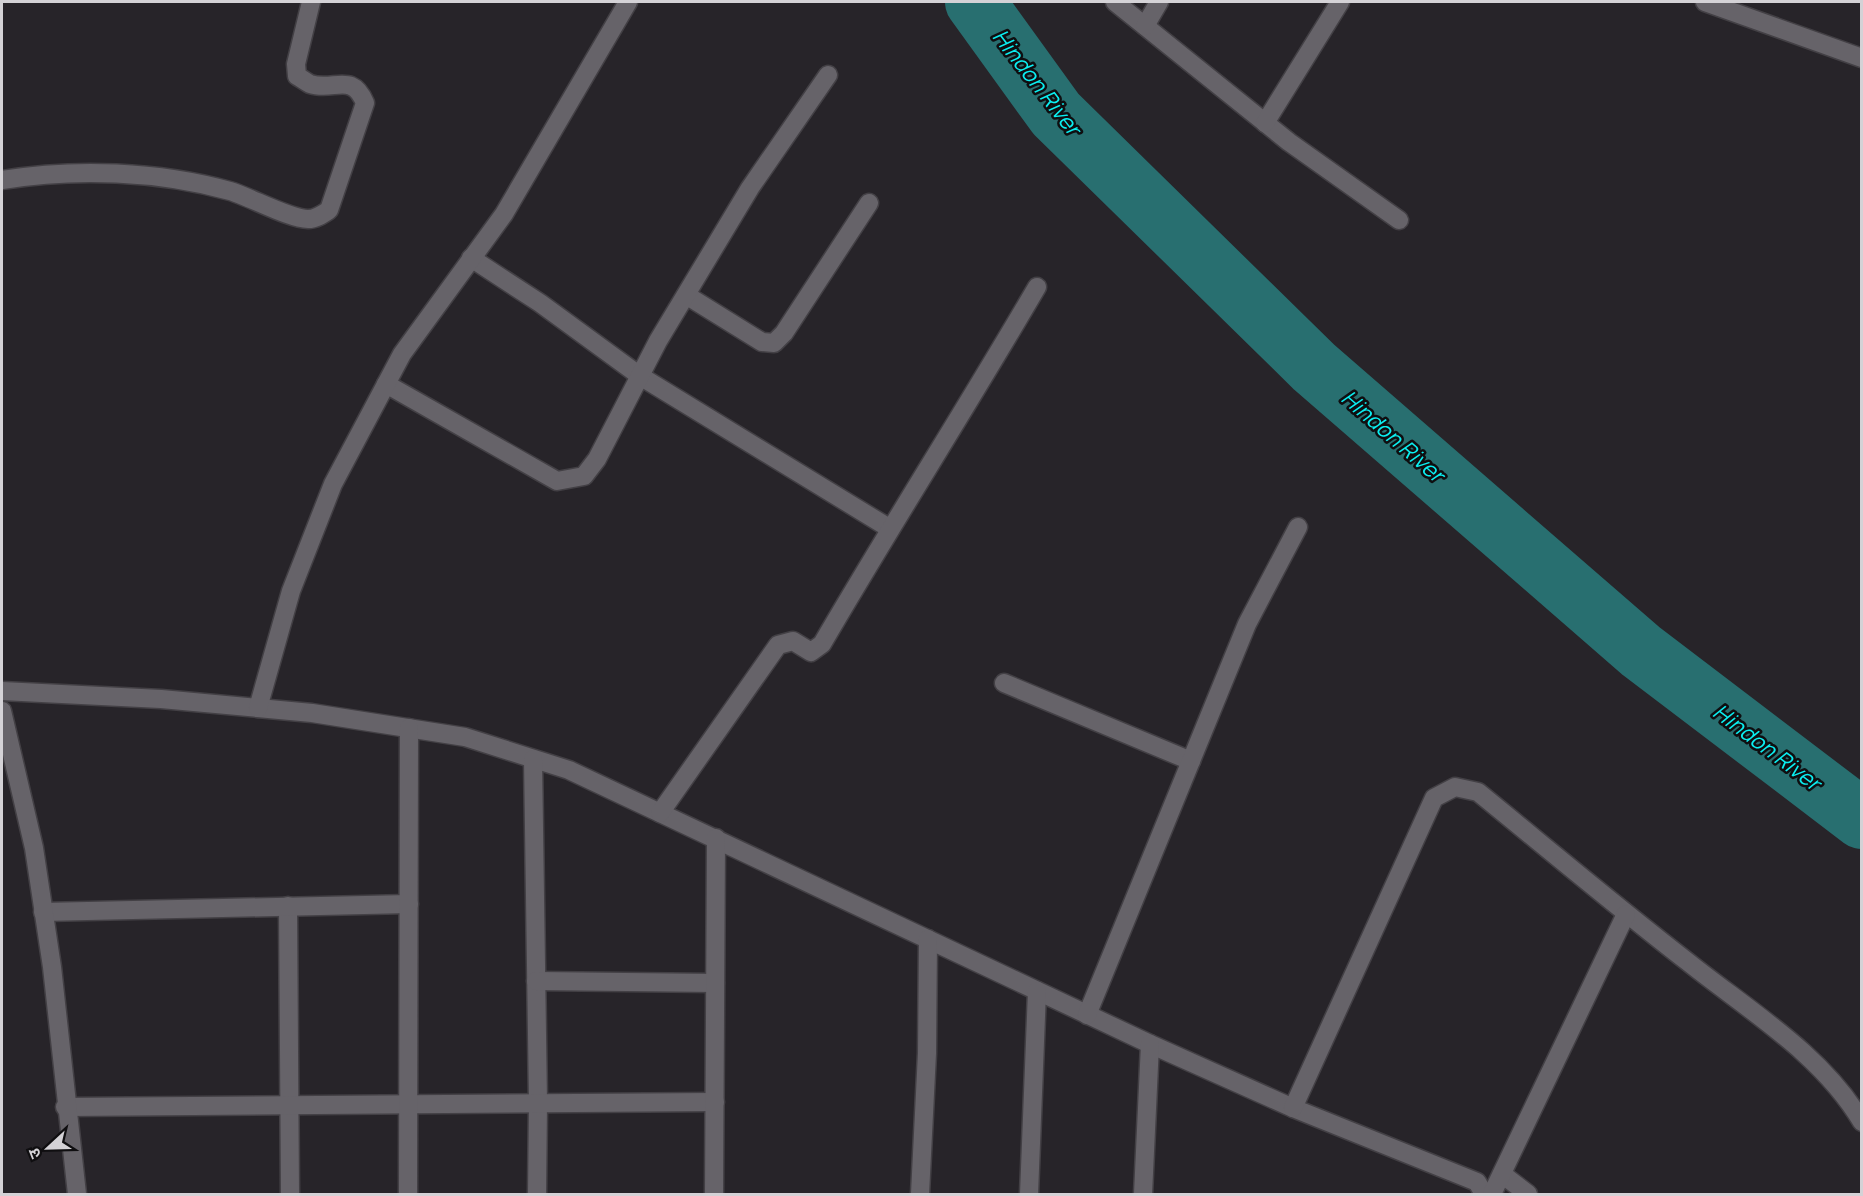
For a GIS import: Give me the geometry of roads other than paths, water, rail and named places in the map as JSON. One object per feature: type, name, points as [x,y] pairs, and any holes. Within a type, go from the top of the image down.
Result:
[{"type":"street","points":[[2,180],[22,176],[144,175],[230,191],[308,219],[322,215],[329,210],[365,104],[360,91],[351,85],[311,84],[297,76],[296,64],[311,2]]},
{"type":"street","points":[[258,708],[291,591],[329,494],[386,384],[402,354],[504,214],[628,2]]},
{"type":"street","points":[[1116,2],[1265,123],[1399,220]]},
{"type":"street","points":[[1145,26],[1159,2]]},
{"type":"street","points":[[1265,123],[1340,2]]},
{"type":"street","points":[[1705,2],[1862,57]]},
{"type":"street","points":[[386,384],[557,481],[584,476],[597,459],[640,376],[750,188],[828,75]]},
{"type":"street","points":[[686,295],[762,342],[774,343],[784,333],[869,203]]},
{"type":"street","points":[[471,258],[540,303],[640,376],[889,528]]},
{"type":"street","points":[[660,813],[778,645],[793,641],[811,652],[817,650],[1037,287]]},
{"type":"street","points":[[1087,1015],[1247,624],[1298,527]]},
{"type":"street","points":[[1004,683],[1191,761]]},
{"type":"street","points":[[2,691],[161,699],[312,713],[465,737],[569,770],[1150,1044],[1293,1108],[1477,1182],[1484,1194]]},
{"type":"street","points":[[2,711],[34,848],[44,912],[76,1194]]},
{"type":"street","points":[[408,1194],[409,728]]},
{"type":"street","points":[[533,759],[538,1104],[537,1194]]},
{"type":"street","points":[[1293,1108],[1434,798],[1455,787],[1478,792],[1626,914],[1812,1060],[1846,1095],[1862,1122]]},
{"type":"street","points":[[714,1194],[716,838]]},
{"type":"street","points":[[44,912],[409,904]]},
{"type":"street","points":[[288,906],[287,1104],[290,1194]]},
{"type":"street","points":[[1492,1194],[1626,914]]},
{"type":"street","points":[[920,1194],[927,1053],[928,939]]},
{"type":"street","points":[[536,981],[715,983]]},
{"type":"street","points":[[1029,1194],[1037,991]]},
{"type":"street","points":[[1143,1194],[1150,1044]]},
{"type":"street","points":[[65,1107],[715,1102]]},
{"type":"street","points":[[1502,1174],[1528,1194]]},
{"type":"waterway","name":"Hindon River","points":[[975,2],[1056,114],[1314,367],[1641,651],[1862,819]]}]
